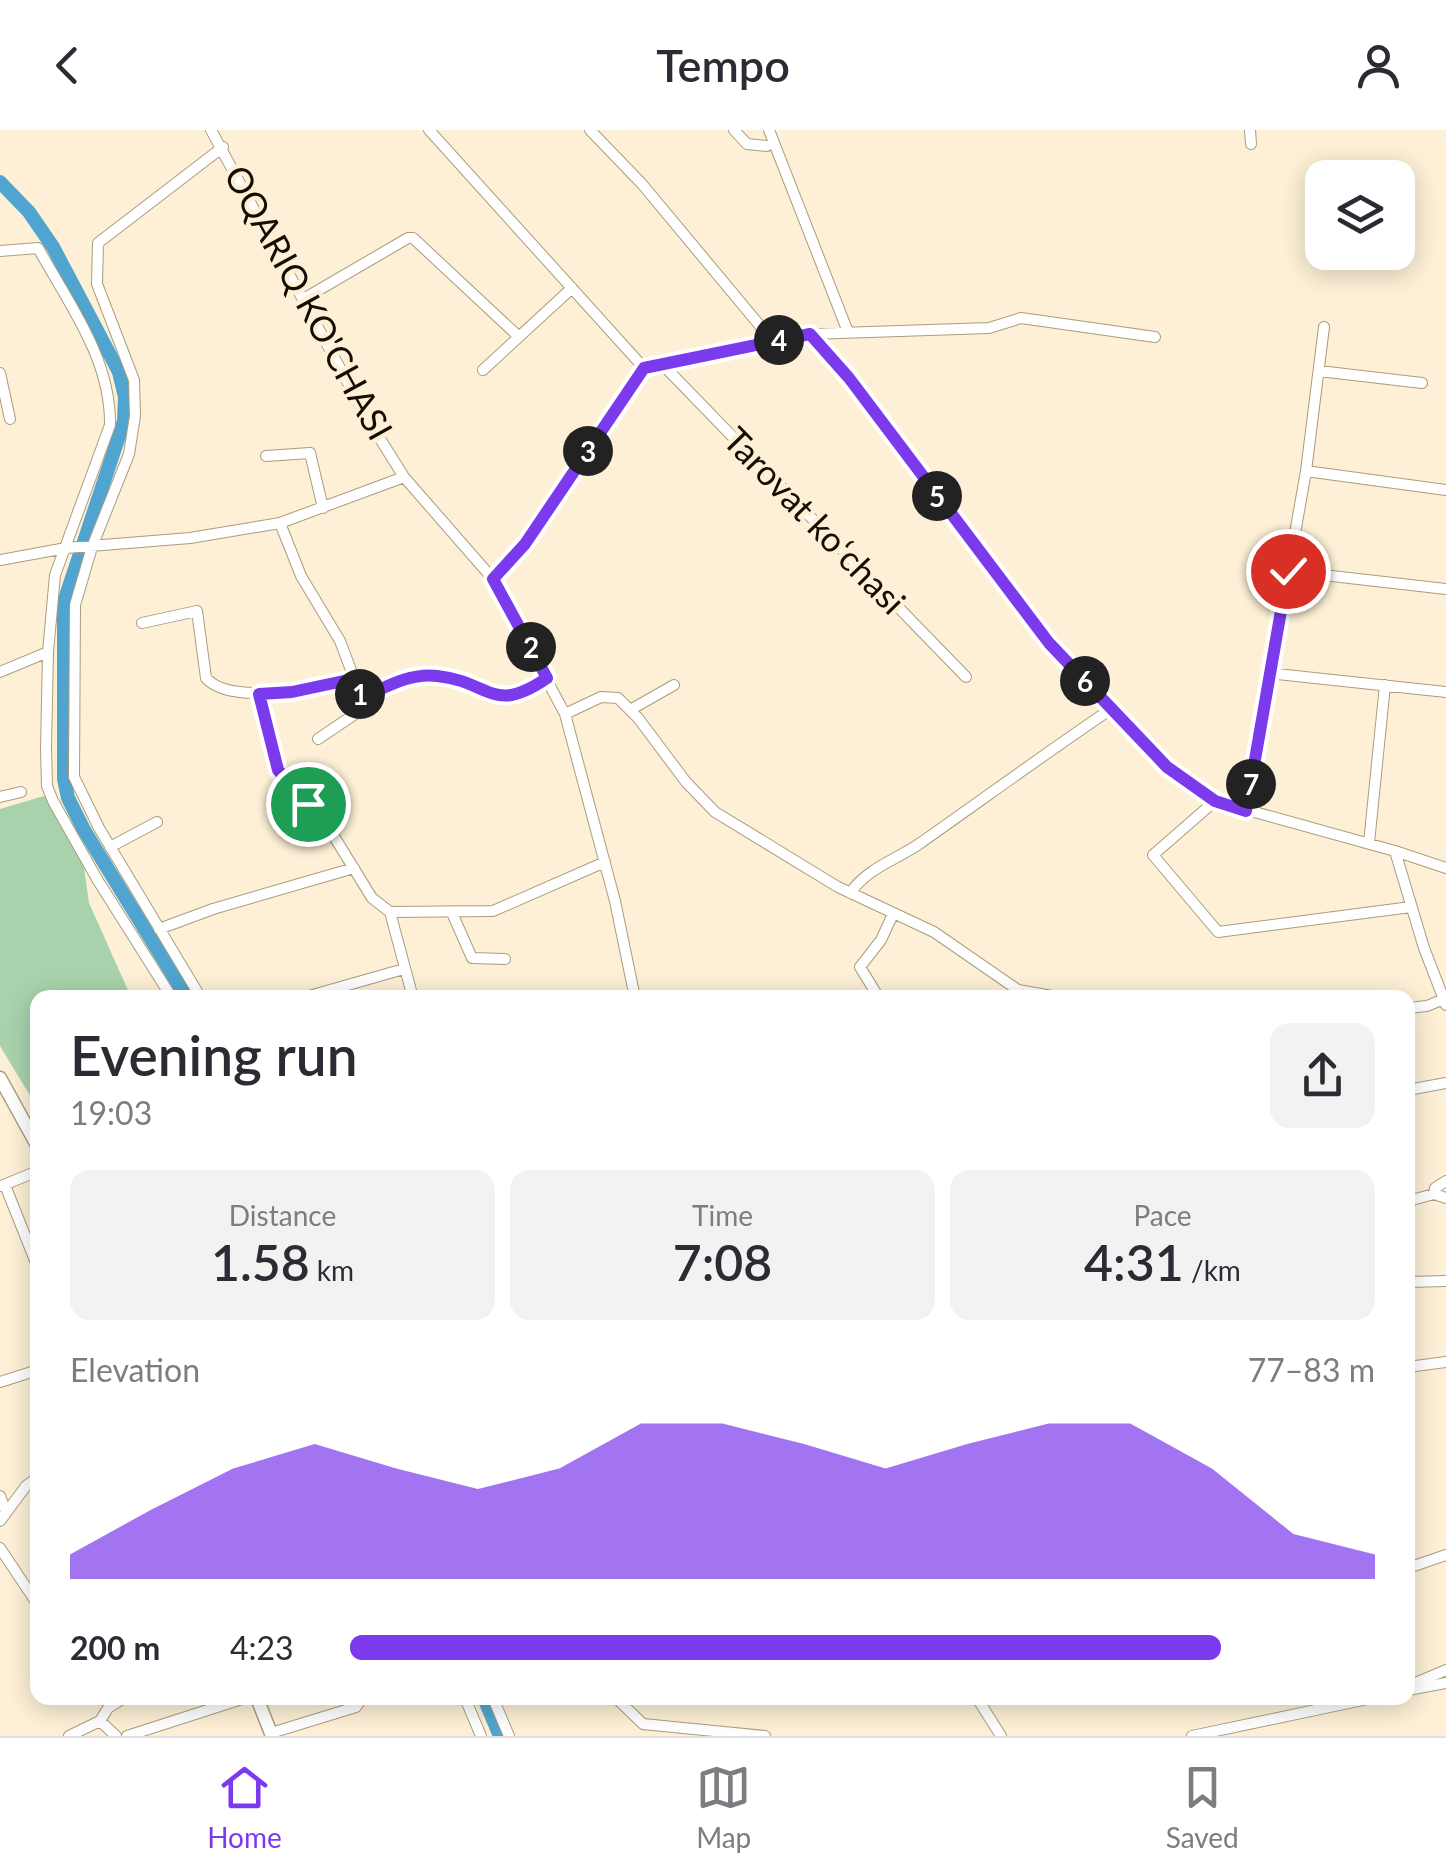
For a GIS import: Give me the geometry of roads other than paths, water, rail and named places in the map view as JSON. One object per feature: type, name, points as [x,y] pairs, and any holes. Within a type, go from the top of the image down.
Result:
[{"type":"main road","points":[[0,1078],[30,1132]]},
{"type":"main road","points":[[260,1705],[272,1735]]},
{"type":"street","name":"OQARIQ KO'CHASI","points":[[211,130],[367,418],[404,477],[493,579],[565,714],[605,862],[633,990]]},
{"type":"street","points":[[429,130],[644,368]]},
{"type":"street","points":[[590,130],[654,199],[760,327],[768,342]]},
{"type":"street","points":[[734,130],[747,144],[767,146]]},
{"type":"street","points":[[769,130],[848,332]]},
{"type":"street","points":[[1250,130],[1251,144]]},
{"type":"street","points":[[196,990],[110,847],[74,777],[75,605],[92,547],[129,454],[135,416],[134,380],[98,284],[98,244],[223,147]]},
{"type":"street","points":[[305,298],[414,238],[518,335]]},
{"type":"street","points":[[0,251],[38,248],[104,370],[110,425],[55,575],[48,652],[48,786],[97,879],[167,990]]},
{"type":"street","points":[[482,370],[572,288]]},
{"type":"street","points":[[493,579],[525,544],[644,368],[810,334],[989,328],[1022,318],[1155,337]]},
{"type":"street","points":[[1246,811],[1306,470],[1324,327]]},
{"type":"street","points":[[810,334],[849,378],[1029,620],[1167,767],[1215,801],[1446,868]]},
{"type":"street","name":"Tarovat koʻchasi","points":[[662,364],[966,677]]},
{"type":"street","points":[[1318,370],[1422,384]]},
{"type":"street","points":[[0,373],[10,419]]},
{"type":"street","points":[[266,456],[310,453],[323,508]]},
{"type":"street","points":[[1306,470],[1446,490]]},
{"type":"street","name":"OQARIQ KO'CHASI","points":[[0,560],[66,548],[190,538],[280,523],[404,477]]},
{"type":"street","points":[[280,523],[290,555],[340,641],[362,698],[362,709],[318,739]]},
{"type":"street","points":[[1288,571],[1446,589]]},
{"type":"street","points":[[142,623],[196,611],[208,682],[259,694],[292,692],[353,679]]},
{"type":"street","points":[[0,672],[48,652]]},
{"type":"street","points":[[1268,673],[1446,692]]},
{"type":"street","points":[[362,698],[416,676],[456,679],[504,698],[529,690],[547,678]]},
{"type":"street","points":[[630,710],[674,685]]},
{"type":"street","points":[[1369,843],[1384,686]]},
{"type":"street","points":[[259,694],[278,770],[327,825],[372,898],[390,912],[493,911],[605,862]]},
{"type":"street","points":[[565,714],[611,696],[630,710],[706,805],[850,893],[934,932],[1018,990]]},
{"type":"street","points":[[850,893],[860,878],[877,866],[905,854],[1111,709]]},
{"type":"street","points":[[0,797],[21,792]]},
{"type":"street","points":[[1215,801],[1153,855],[1218,932],[1410,907]]},
{"type":"street","points":[[110,847],[157,822]]},
{"type":"street","points":[[1395,851],[1410,907],[1445,1002],[1415,1007]]},
{"type":"street","points":[[160,929],[213,909],[354,868]]},
{"type":"street","points":[[390,912],[411,990]]},
{"type":"street","points":[[452,913],[472,958],[505,960]]},
{"type":"street","points":[[874,990],[860,967],[880,940],[892,914]]},
{"type":"street","points":[[330,990],[404,969]]},
{"type":"street","points":[[1415,1089],[1446,1084]]},
{"type":"street","points":[[30,1174],[3,1186],[30,1249]]},
{"type":"street","points":[[1434,1194],[1435,1188],[1446,1181]]},
{"type":"street","points":[[1415,1199],[1434,1194],[1446,1198]]},
{"type":"street","points":[[1415,1282],[1446,1281]]},
{"type":"street","points":[[1415,1365],[1446,1362]]},
{"type":"street","points":[[0,1382],[30,1373]]},
{"type":"street","points":[[3,1517],[30,1485]]},
{"type":"street","points":[[0,1496],[3,1517]]},
{"type":"street","points":[[0,1548],[30,1593]]},
{"type":"street","points":[[1415,1566],[1446,1555]]},
{"type":"street","points":[[1415,1685],[1446,1670]]},
{"type":"street","points":[[1415,1687],[1446,1683]]},
{"type":"street","points":[[69,1736],[100,1722],[113,1705]]},
{"type":"street","points":[[127,1736],[224,1705]]},
{"type":"street","points":[[272,1735],[357,1705]]},
{"type":"street","points":[[468,1705],[482,1736]]},
{"type":"street","points":[[496,1705],[509,1736]]},
{"type":"street","points":[[625,1705],[643,1724],[648,1736]]},
{"type":"street","points":[[982,1705],[1002,1736]]},
{"type":"street","points":[[1192,1736],[1339,1705]]},
{"type":"street","points":[[100,1722],[116,1736]]},
{"type":"street","points":[[643,1724],[765,1736]]},
{"type":"waterway","points":[[0,182],[29,212],[53,247],[119,372],[125,397],[124,421],[64,602],[64,779],[68,798],[84,830],[182,990]]},
{"type":"waterway","points":[[487,1705],[500,1736]]}]
